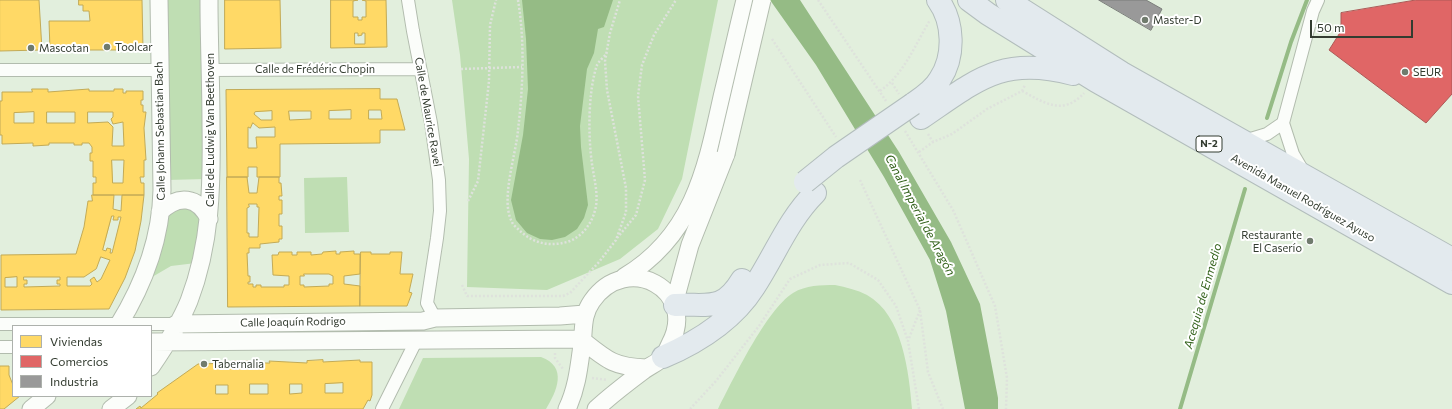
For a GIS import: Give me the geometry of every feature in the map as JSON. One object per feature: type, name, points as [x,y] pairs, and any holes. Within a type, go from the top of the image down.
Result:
[{"type":"highway","name":"Avenida Manuel Rodríguez Ayuso","points":[[969,0],[988,14],[1096,81],[1452,283]]},
{"type":"highway","name":"Avenida Manuel Rodríguez Ayuso","points":[[1007,0],[1122,72],[1452,260]]},
{"type":"highway","points":[[912,117],[927,94],[940,80],[947,64],[950,38],[940,4]]},
{"type":"highway","points":[[655,363],[705,335],[721,323],[738,307],[757,283],[810,188],[836,157],[983,78],[1000,71],[1016,67],[1052,68],[1096,81]]},
{"type":"highway","points":[[680,301],[713,305],[720,303],[733,293],[787,204],[810,188]]},
{"type":"street","name":"Calle Johann Sebastian Bach","points":[[119,325],[151,259],[160,212],[162,190],[159,0]]},
{"type":"street","name":"Calle de Ludwig Van Beethoven","points":[[152,364],[159,342],[176,324],[188,302],[198,273],[209,219],[212,159],[209,0]]},
{"type":"street","name":"Calle de Maurice Ravel","points":[[408,0],[434,136],[439,180],[440,211],[427,303],[435,318]]},
{"type":"street","points":[[567,409],[577,384],[585,314],[592,301],[612,282],[624,277],[651,258],[671,237],[685,216],[718,150],[745,0]]},
{"type":"street","points":[[596,409],[655,363],[676,334],[677,319],[690,245],[762,0]]},
{"type":"street","points":[[1310,179],[1300,167],[1293,154],[1283,123],[1313,12],[1318,0]]},
{"type":"street","name":"Calle de Frédéric Chopin","points":[[210,70],[420,69]]},
{"type":"street","points":[[0,70],[160,70]]},
{"type":"street","points":[[1244,141],[1267,134],[1283,123]]},
{"type":"street","points":[[160,212],[172,203],[188,200],[201,206],[209,219]]},
{"type":"street","points":[[624,277],[637,278],[652,283],[680,301]]},
{"type":"street","name":"Calle Joaquín Rodrigo","points":[[0,324],[87,323],[119,325],[423,321],[435,318],[560,316],[585,314]]},
{"type":"street","points":[[582,340],[613,363],[623,367],[655,363]]},
{"type":"street","name":"Calle Joaquín Rodrigo","points":[[159,342],[582,340]]},
{"type":"street","points":[[382,409],[416,341]]},
{"type":"street","points":[[0,348],[12,348]]},
{"type":"street","points":[[31,409],[46,397]]},
{"type":"street","points":[[111,409],[127,397]]},
{"type":"path","points":[[468,201],[478,181],[489,81],[488,67],[490,25],[496,0]]},
{"type":"path","points":[[518,0],[522,67],[518,131],[507,200],[512,222],[526,236],[541,244],[561,243],[575,240],[592,221],[596,206],[597,194],[592,164],[589,121],[598,64],[607,53]]},
{"type":"path","points":[[616,240],[626,212],[626,188],[607,90],[607,53],[620,0]]},
{"type":"path","points":[[462,284],[467,296],[563,296],[570,293],[599,262],[636,215],[645,180],[638,96],[642,65],[654,35],[676,0]]},
{"type":"path","points":[[818,0],[887,103]]},
{"type":"path","points":[[880,91],[892,83],[905,65],[940,4]]},
{"type":"path","points":[[772,39],[836,137]]},
{"type":"path","points":[[461,69],[522,67]]},
{"type":"path","points":[[919,152],[933,142],[952,134],[986,109],[1022,91],[1051,106],[1064,106],[1079,99],[1096,81]]},
{"type":"path","points":[[912,117],[919,152],[953,210],[995,306],[1007,378],[1006,409]]},
{"type":"path","points":[[860,180],[920,310],[928,372],[943,409]]},
{"type":"path","points":[[690,409],[716,381],[759,326],[790,279],[820,265],[849,263],[878,280],[896,306],[908,341],[919,409]]},
{"type":"path","points":[[551,296],[551,301]]},
{"type":"path","points":[[908,341],[920,310]]},
{"type":"path","points":[[559,339],[554,358],[564,370]]},
{"type":"path","points":[[585,378],[612,381]]},
{"type":"shaded area","points":[[165,0],[204,0],[206,179],[167,180]]},
{"type":"shaded area","points":[[452,0],[718,0],[682,179],[658,229],[620,259],[547,290],[467,287],[469,159],[460,55]]},
{"type":"shaded area","points":[[347,177],[349,232],[305,233],[304,178]]},
{"type":"shaded area","points":[[177,205],[200,213],[196,263],[171,266],[147,280],[164,219]]},
{"type":"shaded area","points":[[819,285],[835,285],[867,295],[879,304],[889,316],[902,346],[906,362],[912,409],[718,409],[751,346],[772,314],[783,302],[793,293],[803,288]]},
{"type":"shaded area","points":[[541,357],[549,361],[555,367],[558,380],[554,395],[546,409],[399,409],[423,358]]},
{"type":"water","points":[[522,0],[613,0],[604,27],[598,29],[594,53],[587,69],[580,126],[588,205],[584,218],[577,229],[565,237],[552,240],[540,239],[527,233],[516,220],[511,200],[523,135],[528,89],[526,39]]},
{"type":"water","name":"Canal Imperial de Aragón","points":[[770,0],[800,0],[899,152],[951,242],[980,304],[998,398],[998,409],[965,409],[946,311],[930,260],[884,177],[816,65]]},
{"type":"building: Viviendas","points":[[0,0],[39,0],[42,50],[0,51]]},
{"type":"building: Viviendas","points":[[79,0],[142,0],[143,50],[50,50],[49,21],[90,21],[89,11],[83,11],[83,5],[79,5]]},
{"type":"building: Viviendas","points":[[225,0],[280,0],[281,48],[225,49]]},
{"type":"building: Viviendas","points":[[331,0],[358,0],[353,1],[353,17],[358,17],[358,20],[362,20],[362,17],[366,17],[366,1],[362,0],[386,0],[387,47],[331,48]],"holes":[[[355,33],[358,33],[358,36],[365,33],[365,44],[355,44]]]},
{"type":"building: Viviendas","points":[[32,89],[48,89],[48,92],[89,89],[89,91],[114,91],[114,89],[123,89],[123,93],[126,93],[126,91],[143,91],[143,100],[141,100],[141,105],[143,105],[143,112],[146,112],[144,128],[146,160],[144,160],[144,177],[140,177],[141,183],[144,183],[144,195],[93,195],[93,183],[96,183],[96,177],[93,177],[93,161],[90,161],[92,147],[89,143],[74,145],[74,143],[49,143],[49,145],[33,146],[33,143],[2,144],[2,135],[0,135],[0,101],[2,101],[2,92],[32,92]],"holes":[[[34,112],[34,123],[14,123],[14,113]],[[47,112],[75,112],[75,123],[47,123]],[[88,112],[113,112],[113,117],[111,119],[113,124],[123,122],[124,146],[112,146],[113,127],[108,122],[88,123]],[[112,160],[124,160],[123,183],[113,183]]]},
{"type":"building: Viviendas","points":[[380,89],[380,99],[397,99],[405,130],[380,130],[380,143],[280,144],[280,177],[257,177],[257,167],[248,167],[248,177],[227,177],[226,90]],"holes":[[[351,110],[351,119],[329,119],[329,111]],[[369,110],[381,110],[382,119],[369,119]],[[272,111],[272,120],[261,120],[254,114],[255,112]],[[289,111],[311,111],[311,119],[290,120]],[[253,123],[259,128],[275,127],[275,137],[256,137],[257,148],[248,148],[248,127],[250,128]]]},
{"type":"building: Viviendas","points":[[227,177],[247,177],[249,193],[257,193],[259,177],[279,177],[279,183],[281,183],[282,196],[279,196],[279,200],[282,200],[282,214],[279,214],[279,226],[282,226],[282,239],[279,239],[279,242],[260,244],[260,248],[249,248],[249,253],[247,253],[248,276],[250,276],[250,282],[248,282],[248,284],[253,284],[253,287],[256,287],[256,285],[261,285],[261,287],[284,287],[284,285],[289,285],[289,276],[273,275],[272,255],[278,255],[279,252],[292,252],[292,255],[297,255],[297,252],[311,252],[311,255],[322,254],[323,252],[336,251],[336,254],[340,254],[340,252],[354,251],[354,254],[360,254],[360,274],[344,276],[344,284],[360,286],[360,306],[228,307]],"holes":[[[249,204],[257,204],[257,207],[259,207],[258,237],[249,237],[249,233],[247,233],[247,208],[249,207]],[[304,274],[329,274],[333,276],[333,284],[329,284],[329,286],[304,287],[304,285],[300,285],[300,276],[304,276]]]},
{"type":"building: Viviendas","points":[[92,195],[114,195],[113,209],[121,211],[122,195],[144,195],[135,251],[125,278],[109,309],[1,310],[1,255],[76,254],[84,227],[88,201],[92,201]],"holes":[[[112,216],[114,216],[113,220],[118,220],[118,217],[121,217],[112,253],[110,253],[111,249],[107,248],[106,251],[103,250]],[[101,257],[110,260],[101,279],[97,282],[94,277],[90,280],[92,284],[90,286],[67,286],[67,277],[84,277],[96,269]],[[17,277],[17,287],[5,287],[5,278]],[[24,277],[60,277],[60,280],[57,280],[57,284],[60,284],[60,286],[24,287],[24,284],[27,284],[27,280],[24,280]]]},
{"type":"building: Viviendas","points":[[361,252],[371,252],[371,254],[390,254],[390,252],[402,252],[400,274],[413,274],[409,292],[412,293],[407,306],[360,306]]},
{"type":"building: Viviendas","points":[[323,360],[323,362],[360,360],[360,362],[372,362],[372,395],[370,401],[368,400],[363,409],[136,409],[140,406],[141,408],[158,394],[157,393],[198,364],[232,363],[232,361],[248,361],[248,363],[270,363],[269,361],[307,363],[307,361]],"holes":[[[343,383],[343,393],[325,393],[325,384]],[[250,384],[268,384],[268,394],[250,394]],[[290,384],[302,384],[302,393],[290,394]],[[216,385],[228,385],[228,394],[216,394]]]},
{"type":"building: Viviendas","points":[[0,366],[9,366],[9,375],[12,382],[12,397],[19,397],[4,409],[0,409]]},
{"type":"building: Comercios","name":"SEUR","points":[[1416,0],[1452,0],[1452,94],[1426,123],[1329,50],[1341,31],[1341,13]]},
{"type":"building: Industria","name":"Master-D","points":[[1099,0],[1146,0],[1162,9],[1151,30]]},
{"type":"waterway","points":[[1267,118],[1291,42],[1307,0]]},
{"type":"waterway","name":"Acequia de Enmedio","points":[[1180,409],[1245,189]]},
{"type":"place","name":"Master-D","points":[[1145,20]]},
{"type":"place","name":"Toolcar","points":[[107,47]]},
{"type":"place","name":"Mascotan","points":[[31,48]]},
{"type":"place","name":"SEUR","points":[[1405,72]]},
{"type":"place","name":"Restaurante El Caserío","points":[[1310,241]]},
{"type":"place","name":"Tabernalia","points":[[204,364]]}]
